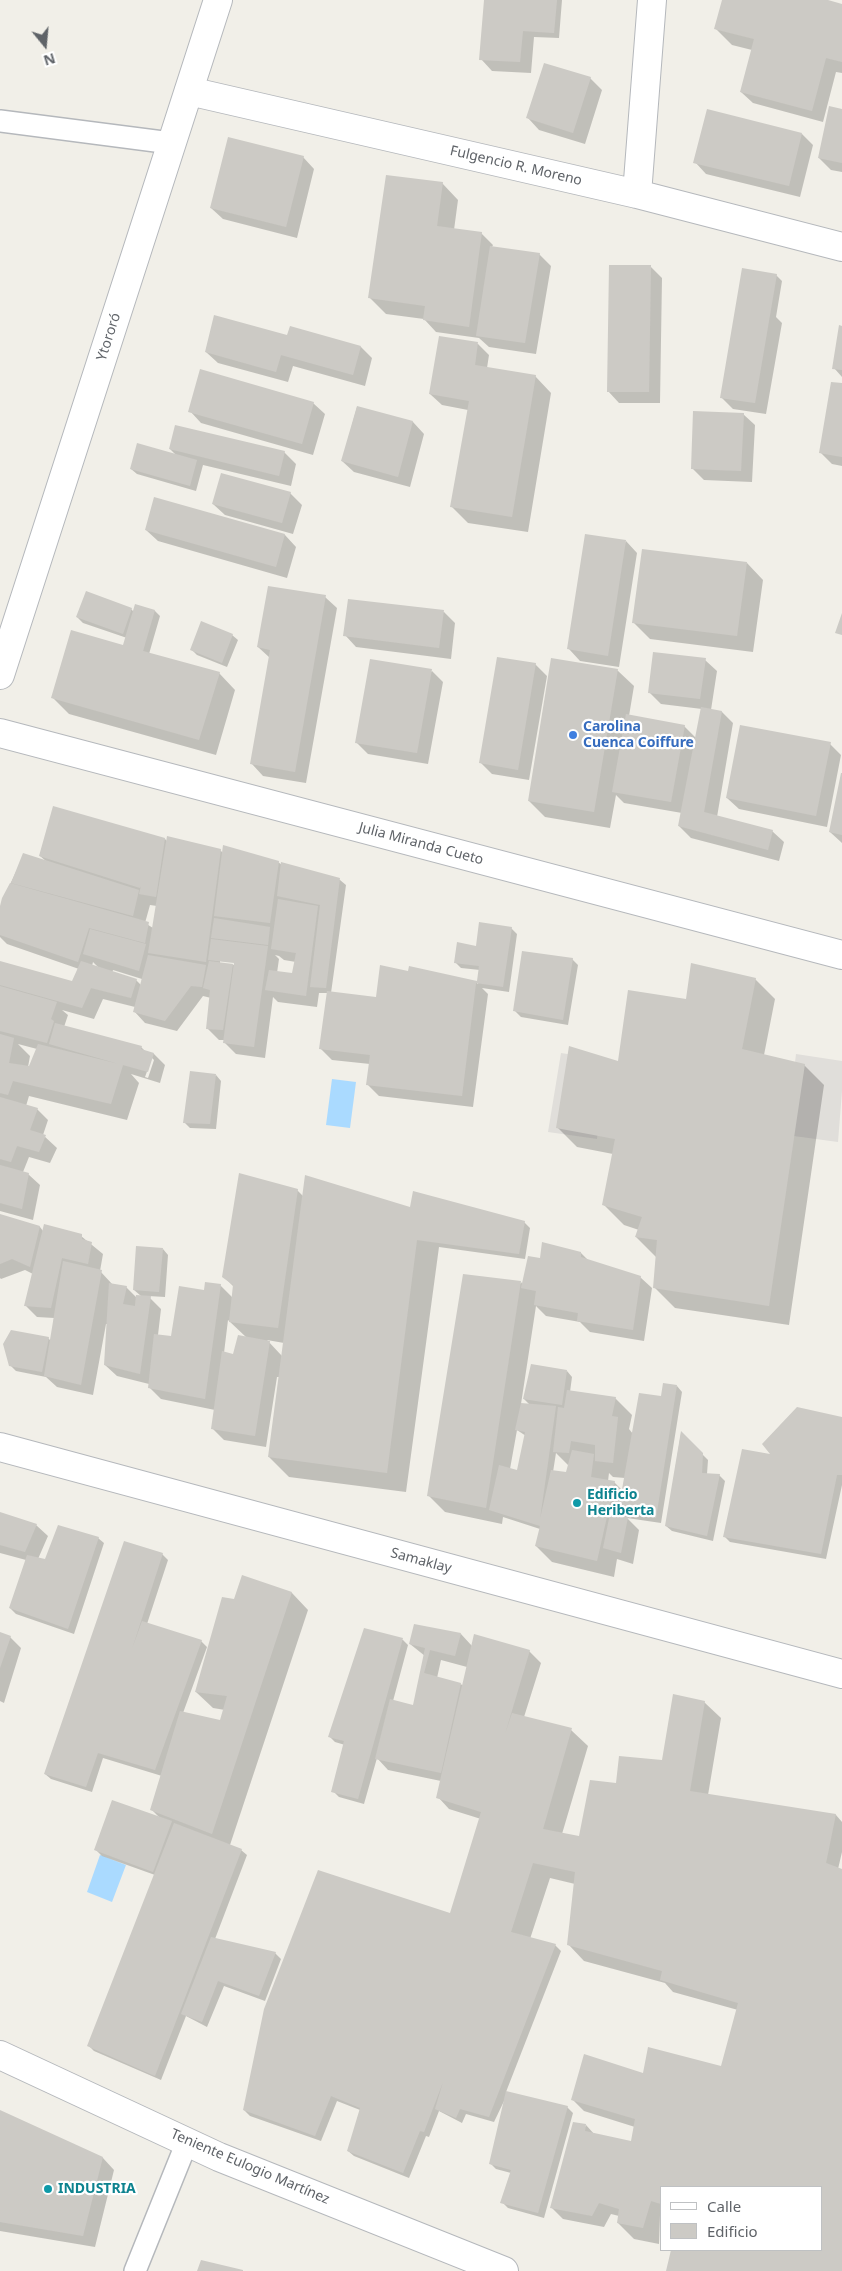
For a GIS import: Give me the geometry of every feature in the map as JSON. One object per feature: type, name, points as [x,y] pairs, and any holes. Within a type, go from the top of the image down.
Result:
[{"type":"street","name":"Ytororó","points":[[0,675],[218,0]]},
{"type":"street","points":[[637,194],[652,0]]},
{"type":"street","name":"Fulgencio R. Moreno","points":[[189,91],[637,194],[842,247]]},
{"type":"street","name":"Julia Miranda Cueto","points":[[0,733],[842,955]]},
{"type":"street","name":"Samaklay","points":[[0,1447],[842,1674]]},
{"type":"street","name":"Teniente Eulogio Martínez","points":[[0,2055],[219,2157],[504,2271]]},
{"type":"lane","points":[[0,121],[171,143]]},
{"type":"lane","points":[[134,2271],[187,2142]]},
{"type":"shaded area","points":[[561,1053],[606,1060],[597,1139],[548,1132]]},
{"type":"shaded area","points":[[796,1054],[842,1061],[838,1142],[786,1135]]},
{"type":"water","points":[[332,1079],[356,1082],[350,1128],[326,1125]]},
{"type":"water","points":[[100,1855],[126,1865],[112,1902],[87,1892]]},
{"type":"building","points":[[484,0],[557,0],[554,33],[523,31],[520,62],[479,60]]},
{"type":"building","points":[[722,0],[828,0],[842,4],[842,62],[826,58],[812,111],[740,92],[754,39],[714,29]]},
{"type":"building","points":[[544,63],[591,77],[573,133],[526,118]]},
{"type":"building","points":[[829,106],[842,109],[842,163],[818,158]]},
{"type":"building","points":[[707,109],[802,133],[789,186],[693,163]]},
{"type":"building","points":[[228,137],[304,156],[286,227],[210,208]]},
{"type":"building","points":[[386,175],[443,182],[437,226],[482,232],[469,327],[423,320],[425,306],[368,298]]},
{"type":"building","points":[[490,246],[540,253],[525,343],[476,336]]},
{"type":"building","points":[[609,265],[651,265],[649,392],[607,392]]},
{"type":"building","points":[[742,268],[777,274],[755,403],[720,398]]},
{"type":"building","points":[[214,315],[287,335],[290,326],[361,346],[353,375],[281,355],[276,372],[205,352]]},
{"type":"building","points":[[839,325],[842,326],[842,370],[832,369]]},
{"type":"building","points":[[439,336],[478,342],[475,365],[536,375],[512,517],[450,507],[469,401],[429,394]]},
{"type":"building","points":[[200,369],[314,402],[302,444],[188,412]]},
{"type":"building","points":[[831,382],[842,383],[842,457],[819,453]]},
{"type":"building","points":[[357,406],[413,421],[398,477],[341,461]]},
{"type":"building","points":[[693,411],[744,413],[741,471],[691,469]]},
{"type":"building","points":[[175,425],[285,451],[279,476],[169,449]]},
{"type":"building","points":[[137,443],[197,460],[190,486],[130,469]]},
{"type":"building","points":[[221,473],[291,492],[282,523],[212,504]]},
{"type":"building","points":[[154,497],[285,534],[276,567],[145,530]]},
{"type":"building","points":[[585,534],[626,540],[608,656],[567,649]]},
{"type":"building","points":[[642,549],[747,562],[737,636],[632,623]]},
{"type":"building","points":[[268,586],[326,595],[295,772],[250,764],[270,650],[257,647]]},
{"type":"building","points":[[86,591],[132,608],[123,634],[76,617]]},
{"type":"building","points":[[348,599],[444,610],[439,648],[343,636]]},
{"type":"building","points":[[135,604],[155,610],[143,651],[220,672],[199,740],[51,698],[71,630],[123,645]]},
{"type":"building","points":[[842,613],[842,635],[835,633]]},
{"type":"building","points":[[201,621],[233,634],[222,663],[190,650]]},
{"type":"building","points":[[653,652],[706,658],[700,699],[648,693]]},
{"type":"building","points":[[497,657],[536,663],[518,770],[479,763]]},
{"type":"building","name":"Carolina Cuenca Coiffure","points":[[551,658],[618,669],[594,812],[528,801]]},
{"type":"building","points":[[370,659],[432,669],[417,753],[355,743]]},
{"type":"building","points":[[701,707],[722,711],[704,812],[773,830],[768,850],[678,826]]},
{"type":"building","points":[[626,714],[685,725],[671,802],[612,792]]},
{"type":"building","points":[[740,725],[831,742],[816,816],[726,798]]},
{"type":"building","points":[[842,773],[842,835],[829,832]]},
{"type":"building","points":[[53,806],[165,838],[156,897],[139,894],[141,886],[140,888],[39,856]]},
{"type":"building","points":[[167,836],[221,849],[206,962],[148,953]]},
{"type":"building","points":[[223,845],[279,861],[270,923],[214,916]]},
{"type":"building","points":[[23,853],[139,890],[133,916],[11,883]]},
{"type":"building","points":[[281,862],[340,878],[326,988],[310,987],[320,905],[277,896]]},
{"type":"building","points":[[10,883],[149,922],[145,943],[89,928],[78,962],[0,935],[0,906]]},
{"type":"building","points":[[278,899],[318,906],[306,996],[265,990],[269,970],[292,973],[296,953],[271,949]]},
{"type":"building","points":[[214,918],[270,927],[268,945],[211,938]]},
{"type":"building","points":[[479,922],[512,927],[503,987],[476,983],[462,1096],[366,1085],[370,1055],[319,1049],[327,991],[376,997],[380,965],[408,971],[409,966],[477,981],[479,966],[454,963],[457,942],[476,946]]},
{"type":"building","points":[[90,929],[146,944],[139,971],[83,954]]},
{"type":"building","points":[[211,939],[268,946],[254,1047],[223,1043],[234,963],[208,960]]},
{"type":"building","points":[[522,951],[573,958],[563,1020],[513,1011]]},
{"type":"building","points":[[148,955],[206,965],[202,987],[191,986],[165,1021],[133,1012]]},
{"type":"building","points":[[0,961],[72,981],[81,961],[137,979],[131,998],[91,988],[82,1008],[0,985]]},
{"type":"building","points":[[209,961],[233,964],[223,1030],[206,1029],[210,990],[203,988]]},
{"type":"building","points":[[691,963],[756,978],[742,1049],[805,1064],[769,1306],[653,1288],[657,1240],[635,1237],[642,1217],[602,1205],[615,1139],[556,1128],[569,1046],[618,1061],[628,990],[686,999]]},
{"type":"building","points":[[0,986],[57,1002],[51,1019],[54,1021],[47,1043],[0,1031]]},
{"type":"building","points":[[55,1023],[142,1046],[141,1049],[154,1053],[148,1072],[123,1065],[111,1104],[13,1081],[8,1095],[0,1093],[0,1034],[14,1038],[9,1063],[29,1066],[38,1044],[119,1064],[49,1044]]},
{"type":"building","points":[[190,1071],[216,1074],[210,1124],[183,1123]]},
{"type":"building","points":[[0,1097],[38,1108],[30,1130],[46,1135],[39,1152],[17,1146],[11,1162],[0,1159]]},
{"type":"building","points":[[0,1165],[29,1173],[22,1209],[0,1203]]},
{"type":"building","points":[[239,1173],[298,1189],[278,1328],[229,1322],[233,1285],[222,1277]]},
{"type":"building","points":[[305,1175],[410,1207],[413,1191],[525,1221],[519,1254],[417,1240],[387,1473],[268,1457]]},
{"type":"building","points":[[0,1214],[40,1226],[30,1267],[12,1259],[0,1264]]},
{"type":"building","points":[[44,1224],[82,1234],[82,1239],[92,1242],[88,1264],[62,1258],[51,1308],[24,1306]]},
{"type":"building","points":[[542,1242],[581,1252],[581,1257],[641,1276],[633,1330],[577,1321],[578,1313],[534,1305],[536,1291],[521,1288],[528,1256],[540,1258]]},
{"type":"building","points":[[136,1246],[163,1248],[159,1292],[133,1290]]},
{"type":"building","points":[[63,1261],[102,1270],[81,1385],[44,1376]]},
{"type":"building","points":[[463,1274],[521,1281],[486,1508],[427,1496]]},
{"type":"building","points":[[205,1282],[221,1284],[205,1399],[148,1388],[154,1334],[171,1336],[179,1286],[204,1290]]},
{"type":"building","points":[[109,1283],[127,1286],[123,1304],[135,1306],[136,1295],[151,1296],[140,1374],[104,1365]]},
{"type":"building","points":[[11,1330],[49,1337],[42,1372],[9,1366],[3,1344]]},
{"type":"building","points":[[238,1335],[270,1341],[255,1436],[211,1429],[222,1351],[233,1354]]},
{"type":"building","points":[[531,1364],[567,1370],[562,1405],[523,1399]]},
{"type":"building","points":[[663,1383],[677,1385],[656,1518],[618,1512],[639,1393],[661,1396]]},
{"type":"building","points":[[567,1390],[616,1397],[612,1416],[618,1417],[613,1463],[595,1461],[595,1445],[571,1441],[569,1453],[553,1452],[558,1407],[564,1408]]},
{"type":"building","points":[[521,1403],[556,1406],[540,1519],[551,1470],[566,1472],[572,1450],[594,1454],[591,1477],[615,1481],[597,1561],[535,1546],[540,1526],[489,1510],[499,1465],[517,1470],[525,1432],[515,1430]]},
{"type":"building","points":[[797,1407],[842,1417],[842,1475],[837,1475],[821,1554],[723,1537],[742,1449],[770,1454],[762,1444]]},
{"type":"building","points":[[681,1431],[703,1453],[702,1473],[720,1474],[707,1536],[665,1526]]},
{"type":"building","points":[[0,1512],[37,1524],[25,1552],[0,1545]]},
{"type":"building","points":[[610,1514],[628,1517],[621,1553],[603,1548]]},
{"type":"building","points":[[58,1525],[99,1537],[68,1629],[9,1608],[27,1555],[45,1559]]},
{"type":"building","points":[[124,1541],[163,1553],[132,1649],[142,1621],[202,1640],[155,1770],[98,1753],[86,1787],[44,1774]]},
{"type":"building","points":[[242,1575],[292,1592],[212,1834],[150,1810],[180,1711],[220,1720],[227,1696],[195,1692],[222,1597],[234,1599]]},
{"type":"building","points":[[414,1624],[461,1633],[455,1656],[430,1650],[424,1673],[461,1683],[441,1773],[375,1759],[390,1699],[413,1705],[425,1648],[409,1644]]},
{"type":"building","points":[[364,1628],[403,1638],[358,1799],[331,1792],[344,1741],[328,1737]]},
{"type":"building","points":[[0,1632],[11,1636],[0,1668]]},
{"type":"building","points":[[474,1634],[530,1650],[505,1734],[512,1713],[572,1728],[543,1829],[579,1836],[590,1780],[616,1783],[619,1756],[662,1760],[673,1694],[705,1701],[690,1791],[836,1814],[826,1863],[842,1869],[842,2271],[666,2271],[671,2251],[822,2251],[822,2186],[660,2186],[660,2204],[651,2201],[643,2228],[617,2223],[619,2209],[599,2203],[592,2216],[550,2208],[573,2122],[586,2124],[585,2131],[631,2141],[635,2119],[571,2100],[584,2054],[643,2073],[648,2047],[721,2066],[738,2003],[660,1980],[662,1971],[567,1945],[575,1872],[533,1863],[511,1932],[556,1944],[489,2117],[460,2109],[456,2118],[435,2109],[443,2082],[424,2132],[420,2131],[403,2173],[347,2151],[360,2108],[331,2096],[315,2136],[243,2110],[264,2009],[318,1870],[450,1913],[481,1812],[436,1798]]},
{"type":"building","points":[[112,1800],[172,1821],[153,1872],[94,1850]]},
{"type":"building","points":[[174,1823],[242,1849],[155,2076],[87,2046]]},
{"type":"building","points":[[211,1937],[276,1952],[259,1996],[218,1981],[202,2022],[181,2014]]},
{"type":"building","points":[[506,2091],[568,2106],[538,2213],[500,2203],[511,2170],[489,2164]]},
{"type":"building","name":"INDUSTRIA","points":[[0,2110],[103,2157],[83,2236],[0,2222]]},
{"type":"building","points":[[201,2260],[243,2270],[243,2271],[197,2271]]},
{"type":"place","name":"Carolina Cuenca Coiffure","points":[[573,735]]},
{"type":"place","name":"Edificio Heriberta","points":[[577,1503]]},
{"type":"place","name":"INDUSTRIA","points":[[48,2189]]}]
